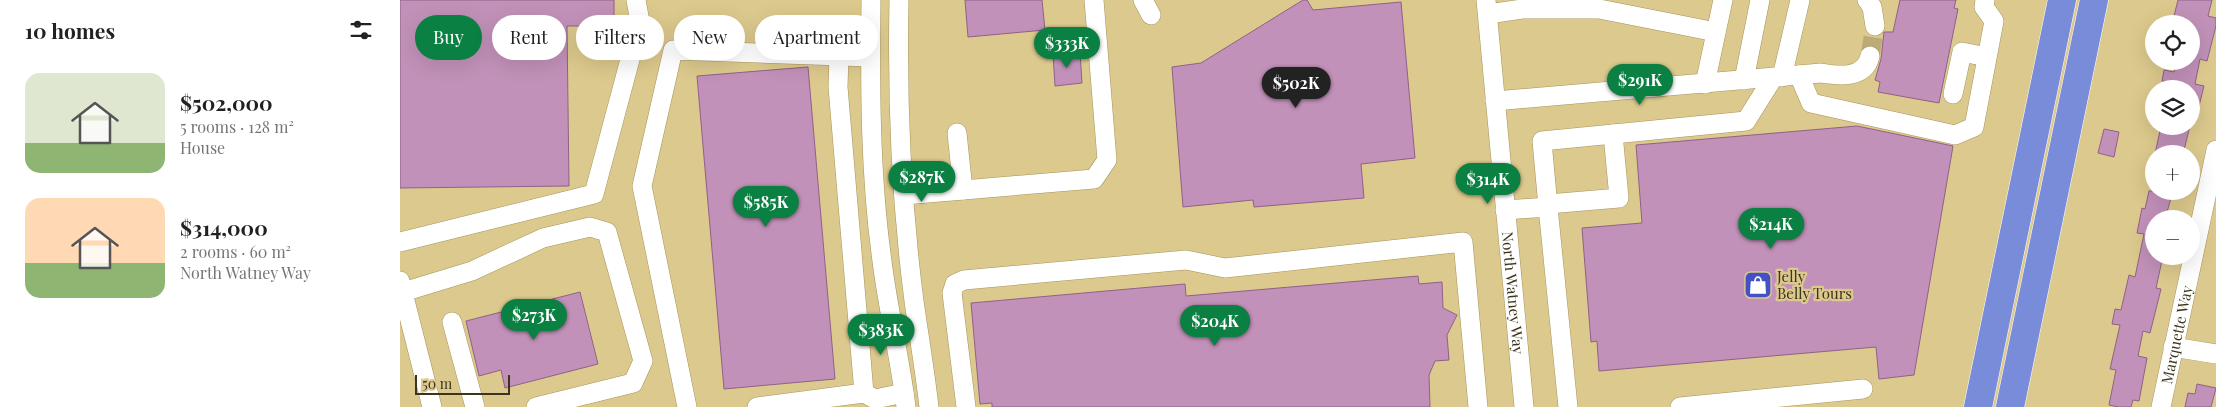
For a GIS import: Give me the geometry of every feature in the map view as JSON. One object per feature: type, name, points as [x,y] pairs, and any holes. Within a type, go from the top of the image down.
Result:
[{"type":"highway","points":[[2034,135],[2037,65],[2048,0]]},
{"type":"highway","points":[[1978,407],[2062,0]]},
{"type":"highway","points":[[2010,407],[2094,0]]},
{"type":"highway","points":[[2077,80],[2106,0]]},
{"type":"street","points":[[400,242],[594,194],[640,22],[636,0]]},
{"type":"street","points":[[871,15],[872,0]]},
{"type":"street","points":[[899,0],[900,133],[904,196],[914,300],[929,407]]},
{"type":"street","points":[[904,196],[1094,179],[1107,160],[1094,0]]},
{"type":"street","points":[[1705,84],[1723,0]]},
{"type":"street","points":[[1744,80],[1760,0]]},
{"type":"street","points":[[1568,407],[1542,141],[1746,121],[1785,77],[1800,0]]},
{"type":"street","points":[[1867,0],[1872,8],[1875,26]]},
{"type":"street","points":[[1785,77],[1811,103],[1955,135],[1974,128],[1994,21],[1984,7],[1985,0]]},
{"type":"street","points":[[1487,7],[1521,5],[1599,9],[1716,32]]},
{"type":"street","name":"North Watney Way","points":[[1487,7],[1524,407]]},
{"type":"street","points":[[687,407],[642,186],[673,50],[755,53]]},
{"type":"street","points":[[1953,94],[1962,52],[1987,58]]},
{"type":"street","points":[[1496,100],[1821,73],[1840,76],[1854,74],[1864,68],[1870,56]]},
{"type":"street","points":[[839,60],[838,87],[864,393]]},
{"type":"street","points":[[757,407],[864,393],[875,399],[905,400],[882,262],[878,226],[872,134],[870,60]]},
{"type":"street","points":[[957,133],[963,190]]},
{"type":"street","points":[[1505,210],[1619,198],[1613,134]]},
{"type":"street","name":"Marquette Way","points":[[2161,407],[2214,175],[2216,150]]},
{"type":"street","points":[[432,407],[401,287],[472,271],[544,238],[590,227],[607,232],[644,361],[633,383],[536,407]]},
{"type":"street","points":[[966,407],[952,293],[955,284],[964,280],[1186,260],[1225,268],[1463,242],[1478,407]]},
{"type":"street","points":[[452,322],[475,407]]},
{"type":"street","points":[[2174,347],[2216,354]]},
{"type":"street","points":[[1680,407],[1863,390]]},
{"type":"building","points":[[400,0],[614,0],[614,15],[576,15],[576,26],[567,26],[569,186],[400,188]]},
{"type":"building","points":[[965,0],[1042,0],[1045,30],[968,37]]},
{"type":"building","points":[[1303,0],[1307,0],[1313,10],[1401,2],[1415,158],[1361,164],[1364,198],[1254,207],[1253,200],[1183,207],[1172,67],[1201,63]]},
{"type":"building","points":[[1900,0],[1956,0],[1954,8],[1958,9],[1939,103],[1878,92],[1880,82],[1875,80],[1881,59],[1884,32],[1893,32]]},
{"type":"building","points":[[2178,0],[2212,0],[2208,16],[2216,18],[2216,26],[2207,61],[2200,59],[2200,15],[2174,15]]},
{"type":"building","points":[[1080,52],[1082,83],[1055,86],[1053,54]]},
{"type":"building","points":[[808,67],[835,379],[724,389],[697,76]]},
{"type":"building","points":[[2164,70],[2174,72],[2174,70],[2198,70],[2196,80],[2162,80]]},
{"type":"building","points":[[2200,85],[2204,86],[2200,102]]},
{"type":"building","name":"Jelly Belly Tours","points":[[1857,126],[1953,146],[1914,375],[1879,379],[1876,347],[1599,371],[1597,341],[1591,342],[1582,228],[1642,223],[1636,145]]},
{"type":"building","points":[[2104,129],[2119,132],[2114,157],[2098,153]]},
{"type":"building","points":[[2159,135],[2188,135],[2185,145],[2157,145]]},
{"type":"building","points":[[2147,200],[2170,200],[2168,210],[2145,210],[2145,265],[2161,265],[2156,288],[2161,289],[2150,333],[2143,331],[2138,356],[2147,358],[2139,401],[2133,400],[2131,407],[2118,407],[2109,405],[2116,370],[2110,369],[2120,325],[2112,324],[2115,309],[2121,310],[2129,275],[2135,277],[2144,234],[2137,233],[2142,208],[2145,209]]},
{"type":"building","points":[[1418,276],[1419,284],[1442,282],[1443,308],[1457,315],[1447,335],[1449,360],[1435,361],[1429,375],[1430,407],[992,407],[992,403],[980,404],[971,303],[1185,284],[1186,296]]},
{"type":"building","points":[[580,292],[598,364],[505,388],[501,370],[479,376],[466,321]]},
{"type":"building","points":[[2197,384],[2216,388],[2211,407],[2185,407],[2188,393],[2195,394]]},
{"type":"tunnel","points":[[1870,56],[1875,26]]},
{"type":"place","name":"Jelly Belly Tours","points":[[1758,285]]}]
